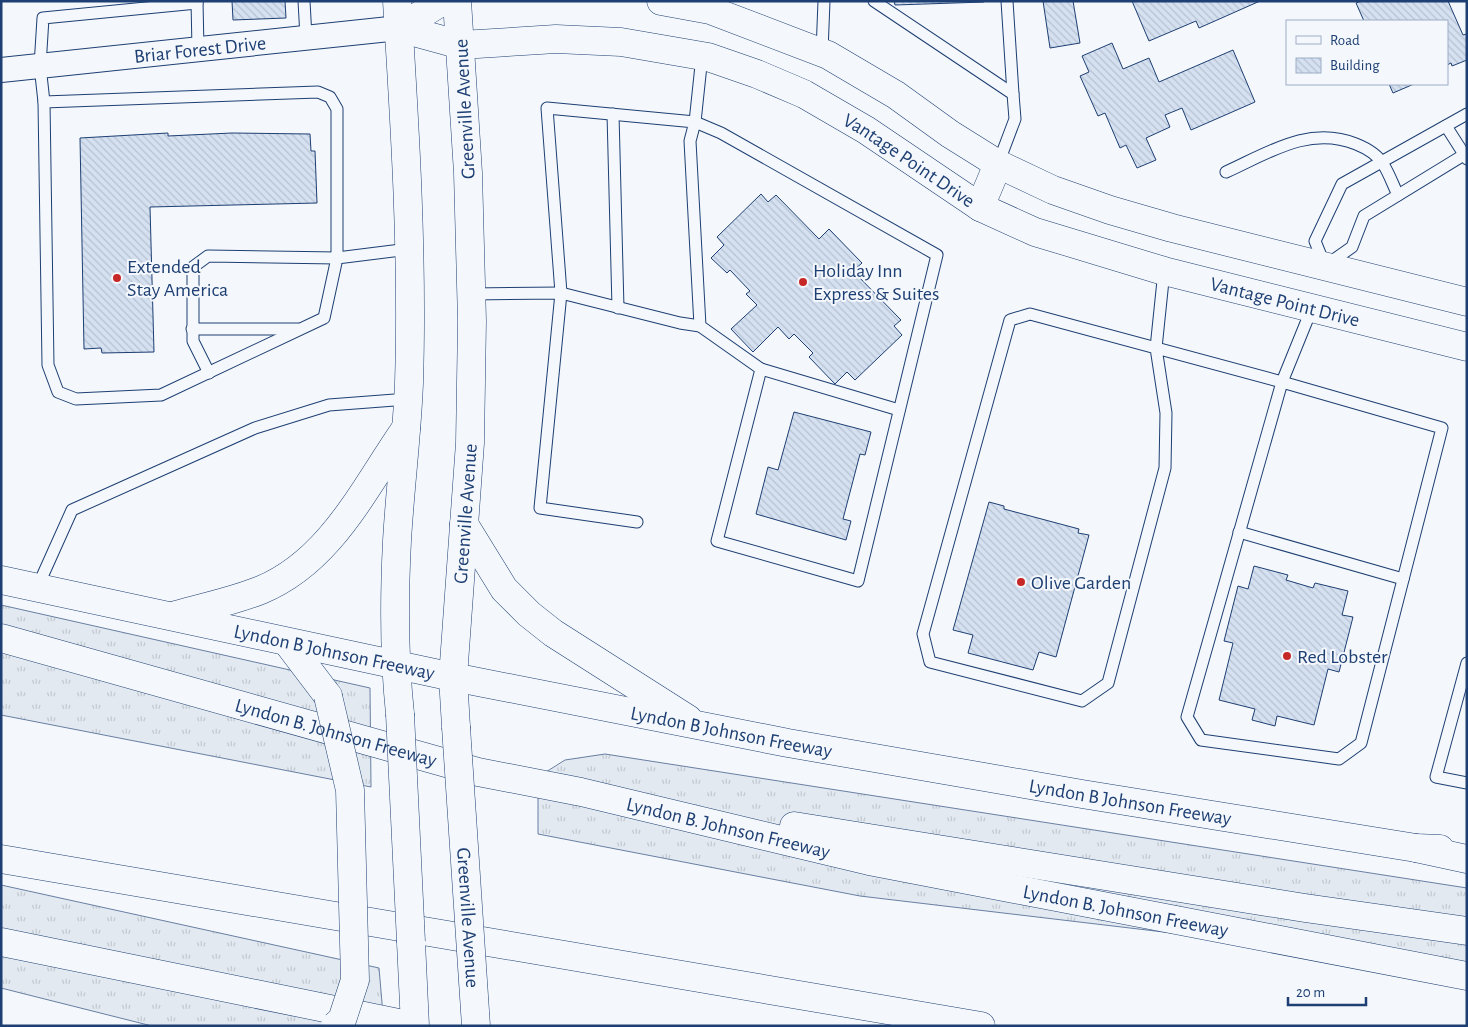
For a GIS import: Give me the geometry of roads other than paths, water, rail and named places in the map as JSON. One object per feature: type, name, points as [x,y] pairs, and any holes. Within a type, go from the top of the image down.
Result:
[{"type":"main road","points":[[1,942],[414,1026],[400,714],[395,665],[397,540],[408,399],[411,322],[398,14],[443,1]]},
{"type":"main road","name":"Greenville Avenue","points":[[457,1],[461,45],[472,294],[470,443],[453,678],[476,1026]]},
{"type":"main road","points":[[661,1],[710,10],[822,52],[896,95],[950,134],[998,164],[1053,190],[1110,210],[1467,302]]},
{"type":"main road","name":"Vantage Point Drive","points":[[398,14],[461,45],[556,39],[621,42],[702,56],[757,74],[804,94],[866,130],[980,207],[1035,232],[1164,271],[1467,347]]},
{"type":"main road","points":[[980,207],[998,164]]},
{"type":"main road","points":[[1312,308],[1325,266]]},
{"type":"main road","points":[[173,616],[260,591],[293,573],[313,557],[349,515],[406,427]]},
{"type":"main road","points":[[464,524],[504,589],[528,614],[553,634],[700,726]]},
{"type":"main road","name":"Lyndon B Johnson Freeway","points":[[1,580],[453,678],[700,726],[1082,794],[1416,848],[1467,850]]},
{"type":"main road","name":"Lyndon B. Johnson Freeway","points":[[1,638],[478,772],[581,792],[869,861],[1467,976]]},
{"type":"main road","points":[[287,642],[328,696],[350,790],[355,980],[342,1020],[335,1026]]},
{"type":"main road","points":[[581,792],[1305,908],[1467,931]]},
{"type":"main road","points":[[1416,848],[1467,859]]},
{"type":"main road","points":[[1,858],[981,1026]]},
{"type":"street","name":"Briar Forest Drive","points":[[1,70],[306,37],[398,14]]},
{"type":"lane","points":[[304,1],[306,37]]},
{"type":"lane","points":[[822,52],[824,1]]},
{"type":"lane","points":[[874,1],[1013,94]]},
{"type":"lane","points":[[998,164],[1015,119],[1007,1]]},
{"type":"lane","points":[[44,102],[318,92],[330,97],[337,109],[336,258],[324,318],[161,395],[76,400],[58,392],[48,365],[44,102],[40,66],[43,18],[197,2],[198,49]]},
{"type":"lane","points":[[700,326],[690,141],[695,122],[702,56]]},
{"type":"lane","points":[[637,522],[540,508],[561,293],[547,108],[695,122],[722,132],[937,255],[858,581],[717,541],[761,369]]},
{"type":"lane","points":[[613,114],[618,308]]},
{"type":"lane","points":[[1446,126],[1466,155],[1364,216],[1352,247],[1325,266],[1315,241],[1342,184],[1467,114]]},
{"type":"lane","points":[[1226,172],[1299,140],[1323,136],[1348,141],[1366,148],[1382,163],[1398,195]]},
{"type":"lane","points":[[209,373],[193,341],[192,329],[193,267],[208,256],[336,258],[409,249]]},
{"type":"lane","points":[[1164,271],[1156,348],[1166,413],[1165,468],[1108,683],[1082,701],[930,662],[922,634],[1010,320],[1030,314],[1156,348],[1282,382],[1442,428],[1360,743],[1339,759],[1201,740],[1187,716],[1282,382],[1312,308]]},
{"type":"lane","points":[[472,294],[561,293],[680,323],[700,326],[761,369],[899,410]]},
{"type":"lane","points":[[192,329],[301,329]]},
{"type":"lane","points":[[37,588],[72,510],[255,428],[329,405],[408,399]]},
{"type":"lane","points":[[1239,532],[1403,579]]},
{"type":"lane","points":[[1467,663],[1436,777],[1467,783]]},
{"type":"place","name":"Extended Stay America","points":[[117,278]]},
{"type":"place","name":"Holiday Inn Express & Suites","points":[[803,282]]},
{"type":"place","name":"Olive Garden","points":[[1021,582]]},
{"type":"place","name":"Red Lobster","points":[[1287,656]]}]
